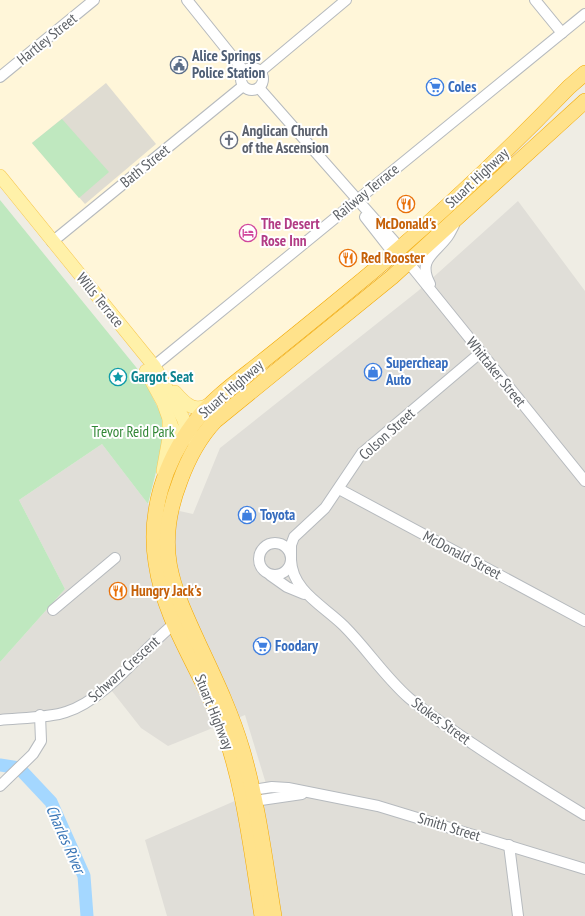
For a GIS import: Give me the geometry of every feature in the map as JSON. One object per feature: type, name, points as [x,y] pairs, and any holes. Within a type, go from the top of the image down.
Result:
[{"type":"highway","name":"Stuart Highway","points":[[274,916],[248,797],[236,729],[219,688],[162,594],[156,563],[154,535],[158,498],[165,476],[187,436],[215,399],[397,251],[465,192],[569,87],[585,73]]},
{"type":"highway","name":"Stuart Highway","points":[[180,622],[171,577],[167,543],[172,501],[188,462],[210,426],[226,411],[408,262],[585,101]]},
{"type":"highway","points":[[397,251],[408,262]]},
{"type":"highway","name":"Stuart Highway","points":[[248,797],[262,916]]},
{"type":"main road","name":"Wills Terrace","points":[[0,176],[49,244],[133,352],[150,369],[183,418],[187,436]]},
{"type":"main road","name":"Wills Terrace","points":[[0,190],[49,244]]},
{"type":"main road","name":"Wills Terrace","points":[[150,369],[168,419],[174,430],[187,436]]},
{"type":"main road","points":[[150,369],[187,406],[192,408],[200,408],[215,399]]},
{"type":"main road","points":[[158,498],[169,438],[168,419]]},
{"type":"main road","points":[[188,462],[187,436],[201,434],[210,426]]},
{"type":"street","name":"Hartley Street","points":[[0,77],[94,0]]},
{"type":"street","points":[[187,0],[244,70]]},
{"type":"street","points":[[260,71],[346,0]]},
{"type":"street","points":[[535,0],[562,33]]},
{"type":"street","name":"Railway Terrace","points":[[150,369],[585,14]]},
{"type":"street","points":[[252,67],[260,71],[264,80],[259,88],[250,90],[243,86],[240,79],[244,70],[252,67]]},
{"type":"street","name":"Bath Street","points":[[49,244],[243,86]]},
{"type":"street","points":[[259,88],[356,200],[364,206],[397,251]]},
{"type":"street","points":[[436,295],[425,274],[427,261],[433,251],[448,236],[457,218]]},
{"type":"street","name":"Whittaker Street","points":[[408,262],[436,295],[480,353],[585,481]]},
{"type":"street","name":"Colson Street","points":[[291,559],[292,541],[325,508],[362,453],[480,353]]},
{"type":"street","name":"McDonald Street","points":[[339,489],[585,621]]},
{"type":"street","name":"Colson Street","points":[[269,544],[306,526]]},
{"type":"street","points":[[277,543],[284,546],[291,559],[292,572],[296,581],[318,603],[287,587],[261,568],[258,560],[263,548],[269,544],[277,543]]},
{"type":"street","points":[[53,610],[115,558]]},
{"type":"street","points":[[270,575],[277,575],[285,572],[291,559]]},
{"type":"street","name":"Stokes Street","points":[[318,603],[346,628],[390,679],[424,710],[520,775],[585,815]]},
{"type":"street","name":"Schwarz Crescent","points":[[0,720],[66,712],[87,703],[180,622]]},
{"type":"street","points":[[0,786],[34,754],[41,741],[40,716]]},
{"type":"street","name":"Smith Street","points":[[248,797],[280,787],[378,806],[585,867]]},
{"type":"street","points":[[509,845],[518,916]]},
{"type":"shaded area","points":[[0,0],[585,0],[585,73],[542,115],[229,388],[190,409],[0,176]]},
{"type":"shaded area","points":[[106,83],[156,144],[85,204],[32,143]]},
{"type":"shaded area","points":[[518,201],[585,291],[585,916],[167,916],[145,840],[267,787],[245,715],[168,746],[141,728],[108,686],[77,708],[0,720],[0,662],[65,589],[19,500],[102,444],[148,504],[193,514],[220,448],[418,291]]},
{"type":"green space","points":[[62,119],[109,172],[79,198],[32,143]]},
{"type":"green space","name":"Trevor Reid Park","points":[[0,200],[140,372],[164,420],[165,436],[148,504],[102,444],[19,500],[65,589],[0,662]]},
{"type":"waterway","name":"Charles River","points":[[0,765],[19,768],[51,802],[84,876],[87,916]]},
{"type":"place","name":"Alice Springs Police Station","points":[[179,65]]},
{"type":"place","name":"Coles","points":[[435,87]]},
{"type":"place","name":"Anglican Church of the Ascension","points":[[229,140]]},
{"type":"place","name":"McDonald's","points":[[406,204]]},
{"type":"place","name":"The Desert Rose Inn","points":[[248,233]]},
{"type":"place","name":"Red Rooster","points":[[348,258]]},
{"type":"place","name":"Supercheap Auto","points":[[373,372]]},
{"type":"place","name":"Gargot Seat","points":[[118,377]]},
{"type":"place","name":"Toyota","points":[[247,515]]},
{"type":"place","name":"Hungry Jack's","points":[[118,591]]},
{"type":"place","name":"Foodary","points":[[262,646]]}]
